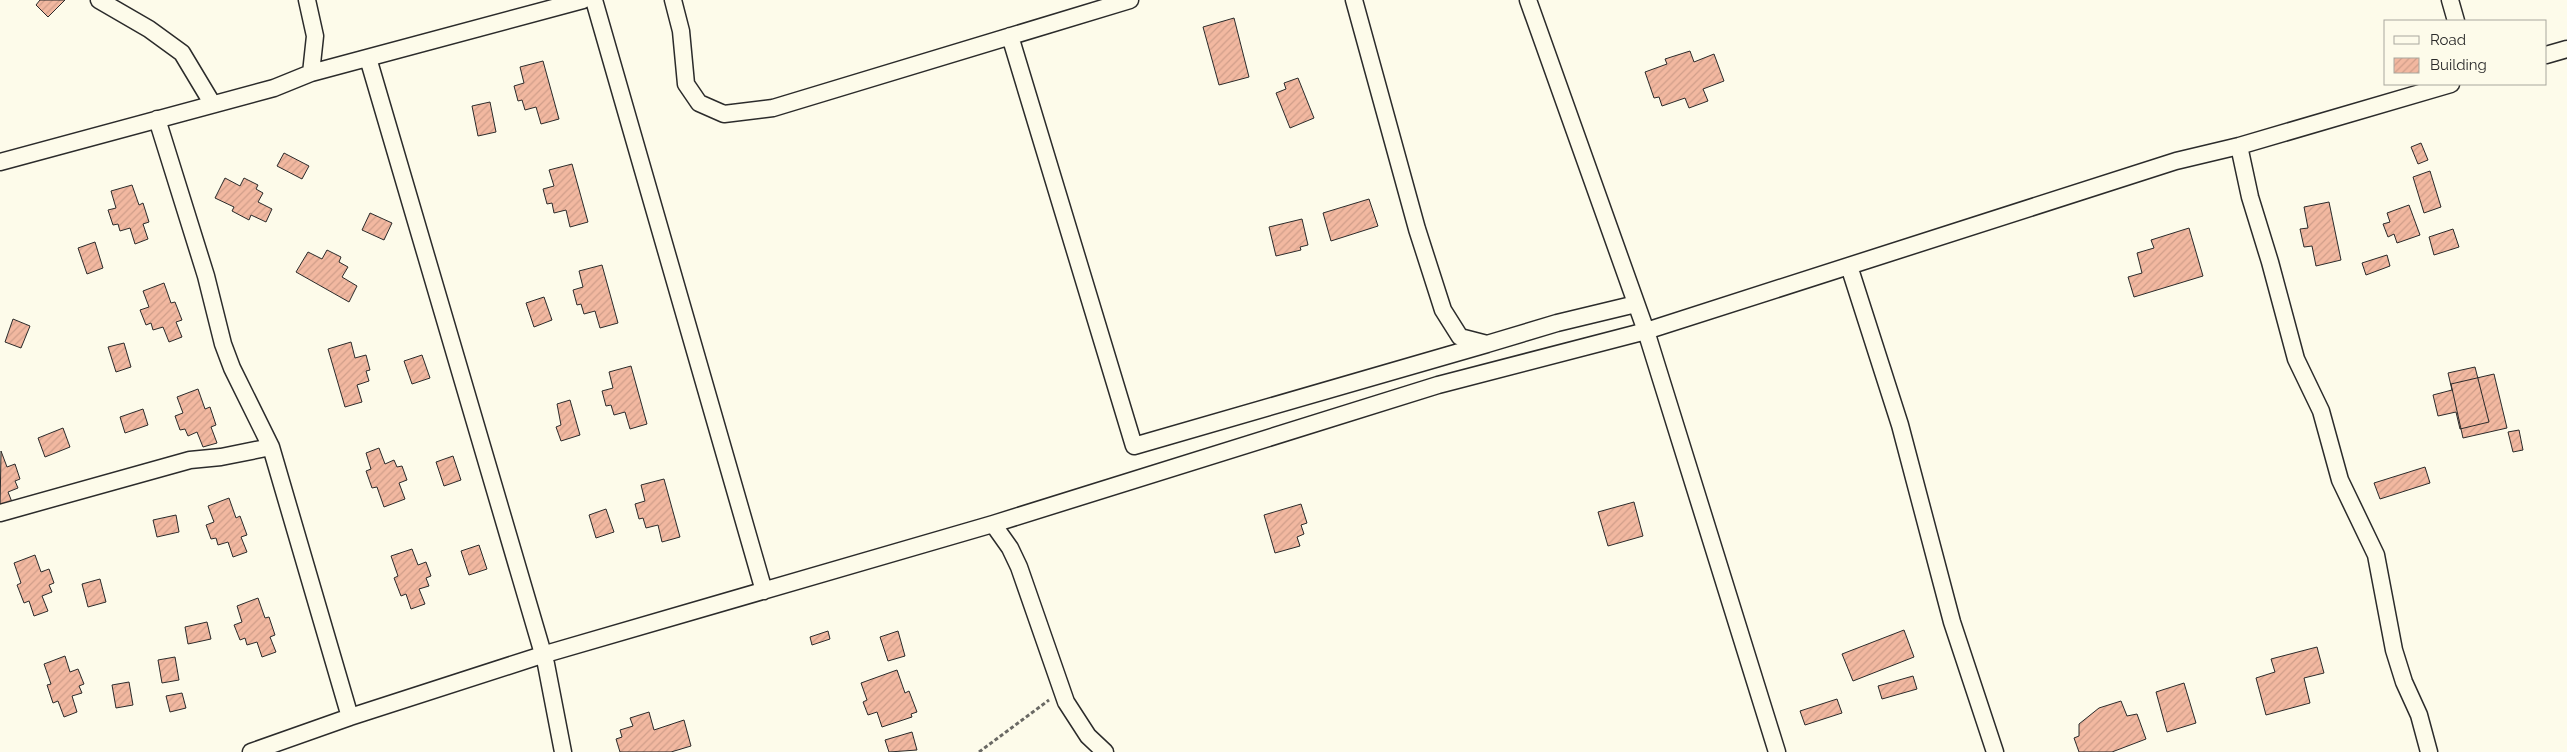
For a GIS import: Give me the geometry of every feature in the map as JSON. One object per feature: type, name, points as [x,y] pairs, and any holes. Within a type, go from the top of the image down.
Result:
[{"type":"street","points":[[99,0],[149,29],[182,53],[212,103]]},
{"type":"street","points":[[307,0],[314,36],[311,73]]},
{"type":"street","points":[[0,162],[212,103],[274,88],[311,73],[583,0]]},
{"type":"street","points":[[594,0],[764,591]]},
{"type":"street","points":[[673,0],[680,30],[686,84],[699,103],[724,114],[773,108],[1130,0]]},
{"type":"street","points":[[1354,0],[1417,230],[1443,310],[1460,337],[1487,344]]},
{"type":"street","points":[[1528,0],[1646,331],[1777,752]]},
{"type":"street","points":[[2450,0],[2456,20]]},
{"type":"street","points":[[1010,36],[1134,446],[1557,323],[1636,304]]},
{"type":"street","points":[[2547,55],[2567,49]]},
{"type":"street","points":[[368,58],[548,672],[553,710],[563,752]]},
{"type":"street","points":[[252,752],[350,717],[542,655],[993,524],[1438,385],[1646,331],[2176,161],[2239,146],[2448,85]]},
{"type":"street","points":[[157,119],[206,276],[223,344],[245,395],[271,446],[350,717]]},
{"type":"street","points":[[2239,146],[2250,197],[2296,359],[2321,411],[2340,480],[2376,555],[2394,650],[2404,682],[2419,715],[2429,752]]},
{"type":"street","points":[[1849,266],[1900,425],[1952,622],[1994,752]]},
{"type":"street","points":[[0,513],[190,460],[221,457],[271,446]]},
{"type":"street","points":[[993,524],[1010,548],[1019,567],[1061,688],[1079,724],[1105,752]]},
{"type":"path","points":[[979,752],[1043,706],[1061,688]]},
{"type":"building","points":[[40,0],[65,0],[48,17],[36,5]]},
{"type":"building","points":[[1234,18],[1249,77],[1219,85],[1203,27]]},
{"type":"building","points":[[1690,51],[1694,62],[1714,54],[1724,81],[1703,89],[1708,101],[1689,108],[1685,98],[1662,106],[1659,97],[1654,98],[1645,72],[1667,64],[1665,59]]},
{"type":"building","points":[[543,61],[559,119],[541,124],[536,107],[525,110],[522,100],[518,101],[514,86],[524,83],[520,67]]},
{"type":"building","points":[[1298,78],[1314,118],[1290,128],[1276,93],[1286,89],[1284,83]]},
{"type":"building","points":[[490,102],[496,132],[478,136],[472,106]]},
{"type":"building","points":[[2421,143],[2428,160],[2418,164],[2411,147]]},
{"type":"building","points":[[284,153],[309,166],[302,179],[277,166]]},
{"type":"building","points":[[572,164],[588,222],[570,227],[566,210],[554,213],[552,203],[547,204],[543,189],[554,186],[549,170]]},
{"type":"building","points":[[2430,171],[2441,207],[2424,213],[2413,177]]},
{"type":"building","points":[[225,178],[240,186],[244,178],[258,185],[256,189],[263,193],[258,202],[272,209],[266,222],[251,215],[249,220],[232,211],[234,207],[215,198]]},
{"type":"building","points":[[132,185],[139,205],[143,203],[149,222],[143,224],[148,239],[135,244],[130,228],[120,231],[118,224],[113,225],[108,210],[116,208],[111,191]]},
{"type":"building","points":[[1369,199],[1378,226],[1331,241],[1323,213]]},
{"type":"building","points":[[2329,202],[2341,260],[2316,266],[2312,246],[2304,247],[2300,229],[2308,228],[2304,207]]},
{"type":"building","points":[[2409,205],[2420,235],[2397,243],[2394,234],[2388,237],[2383,224],[2390,222],[2387,213]]},
{"type":"building","points":[[370,213],[392,223],[384,240],[362,230]]},
{"type":"building","points":[[1302,219],[1308,245],[1300,247],[1301,250],[1276,256],[1269,227]]},
{"type":"building","points":[[2189,228],[2203,276],[2134,297],[2128,277],[2142,273],[2137,253],[2154,248],[2151,240]]},
{"type":"building","points":[[2453,229],[2459,247],[2434,255],[2429,237]]},
{"type":"building","points":[[95,242],[103,268],[87,274],[78,248]]},
{"type":"building","points":[[327,250],[341,257],[339,262],[348,267],[342,277],[357,286],[349,302],[296,272],[308,252],[322,259]]},
{"type":"building","points":[[2387,255],[2390,266],[2366,275],[2362,263]]},
{"type":"building","points":[[602,265],[618,323],[600,328],[595,311],[584,314],[581,304],[577,305],[573,290],[583,287],[579,271]]},
{"type":"building","points":[[164,283],[171,303],[175,302],[182,320],[176,322],[182,337],[169,342],[163,327],[153,330],[151,323],[146,325],[140,310],[149,307],[143,291]]},
{"type":"building","points":[[544,297],[552,320],[534,327],[526,303]]},
{"type":"building","points":[[13,319],[30,326],[21,348],[5,342]]},
{"type":"building","points":[[351,342],[355,358],[366,355],[370,370],[366,371],[369,381],[357,385],[362,402],[345,407],[328,349]]},
{"type":"building","points":[[124,343],[131,367],[116,372],[108,347]]},
{"type":"building","points":[[422,355],[430,378],[412,384],[404,361]]},
{"type":"building","points":[[631,366],[647,424],[630,429],[625,412],[614,415],[611,405],[606,406],[602,391],[613,388],[609,372]]},
{"type":"building","points":[[2475,367],[2489,422],[2460,429],[2456,412],[2438,416],[2433,395],[2452,390],[2448,373]]},
{"type":"building","points":[[2494,374],[2507,428],[2463,438],[2451,384]]},
{"type":"building","points":[[198,389],[205,409],[210,407],[216,425],[211,427],[217,443],[203,447],[197,432],[188,436],[185,429],[180,430],[175,416],[183,413],[177,397]]},
{"type":"building","points":[[570,400],[580,435],[561,441],[556,427],[561,425],[557,404]]},
{"type":"building","points":[[143,409],[148,425],[125,433],[120,417]]},
{"type":"building","points":[[63,428],[70,447],[45,457],[38,438]]},
{"type":"building","points":[[2519,430],[2523,450],[2513,452],[2508,432]]},
{"type":"building","points":[[379,448],[385,464],[394,460],[397,467],[402,466],[407,480],[399,483],[405,499],[384,507],[377,487],[372,488],[366,471],[371,469],[366,453]]},
{"type":"building","points":[[1,451],[7,467],[15,464],[20,479],[15,481],[18,488],[8,492],[14,507],[0,511]]},
{"type":"building","points":[[453,456],[461,480],[444,486],[436,462]]},
{"type":"building","points":[[2425,467],[2430,483],[2380,499],[2374,483]]},
{"type":"building","points":[[664,479],[680,537],[662,542],[658,525],[646,528],[643,518],[639,519],[635,504],[645,501],[641,485]]},
{"type":"building","points":[[229,498],[236,518],[240,516],[247,535],[241,537],[247,552],[233,557],[228,542],[218,545],[216,538],[211,539],[206,525],[214,522],[208,506]]},
{"type":"building","points":[[1634,502],[1643,536],[1608,546],[1598,512]]},
{"type":"building","points":[[1301,504],[1307,523],[1301,525],[1304,534],[1297,537],[1300,546],[1275,553],[1264,515]]},
{"type":"building","points":[[606,509],[614,532],[596,538],[589,515]]},
{"type":"building","points":[[176,515],[179,532],[157,537],[153,520]]},
{"type":"building","points":[[479,545],[487,569],[469,575],[461,551]]},
{"type":"building","points":[[412,549],[418,565],[426,562],[431,576],[426,578],[429,586],[419,589],[425,604],[411,609],[406,594],[401,596],[394,578],[398,576],[391,556]]},
{"type":"building","points":[[35,555],[41,572],[49,569],[54,583],[49,585],[52,592],[42,596],[48,611],[34,616],[29,601],[24,603],[17,585],[21,583],[14,563]]},
{"type":"building","points":[[100,579],[106,602],[88,607],[82,584]]},
{"type":"building","points":[[258,598],[265,618],[269,617],[275,635],[270,637],[276,652],[262,657],[257,642],[247,645],[245,638],[240,640],[234,625],[242,622],[237,606]]},
{"type":"building","points":[[207,622],[211,639],[188,644],[185,627]]},
{"type":"building","points":[[1904,630],[1914,657],[1853,681],[1842,654]]},
{"type":"building","points":[[828,631],[830,639],[812,645],[810,637]]},
{"type":"building","points":[[898,631],[905,656],[888,661],[880,637]]},
{"type":"building","points":[[2317,647],[2324,673],[2304,678],[2310,703],[2266,715],[2256,678],[2275,672],[2271,659]]},
{"type":"building","points":[[65,656],[70,672],[78,669],[84,684],[79,686],[82,693],[72,696],[77,712],[64,717],[58,701],[53,703],[47,685],[51,684],[44,664]]},
{"type":"building","points":[[175,657],[179,680],[162,683],[158,660]]},
{"type":"building","points":[[897,670],[905,693],[909,691],[917,712],[911,714],[912,717],[882,727],[877,712],[868,715],[863,702],[867,700],[861,683]]},
{"type":"building","points":[[1913,676],[1917,689],[1882,699],[1878,686]]},
{"type":"building","points":[[129,682],[133,705],[116,708],[112,685]]},
{"type":"building","points":[[2184,683],[2196,723],[2167,732],[2156,692]]},
{"type":"building","points":[[182,693],[186,708],[170,712],[166,696]]},
{"type":"building","points":[[1837,699],[1842,713],[1805,725],[1800,711]]},
{"type":"building","points":[[2121,701],[2127,716],[2137,714],[2146,739],[2112,752],[2079,752],[2074,738],[2079,736],[2079,724],[2099,708]]},
{"type":"building","points":[[649,712],[654,730],[684,720],[691,746],[671,752],[620,752],[616,739],[622,737],[620,730],[633,726],[630,718]]},
{"type":"building","points":[[912,732],[917,750],[889,752],[885,740]]}]
